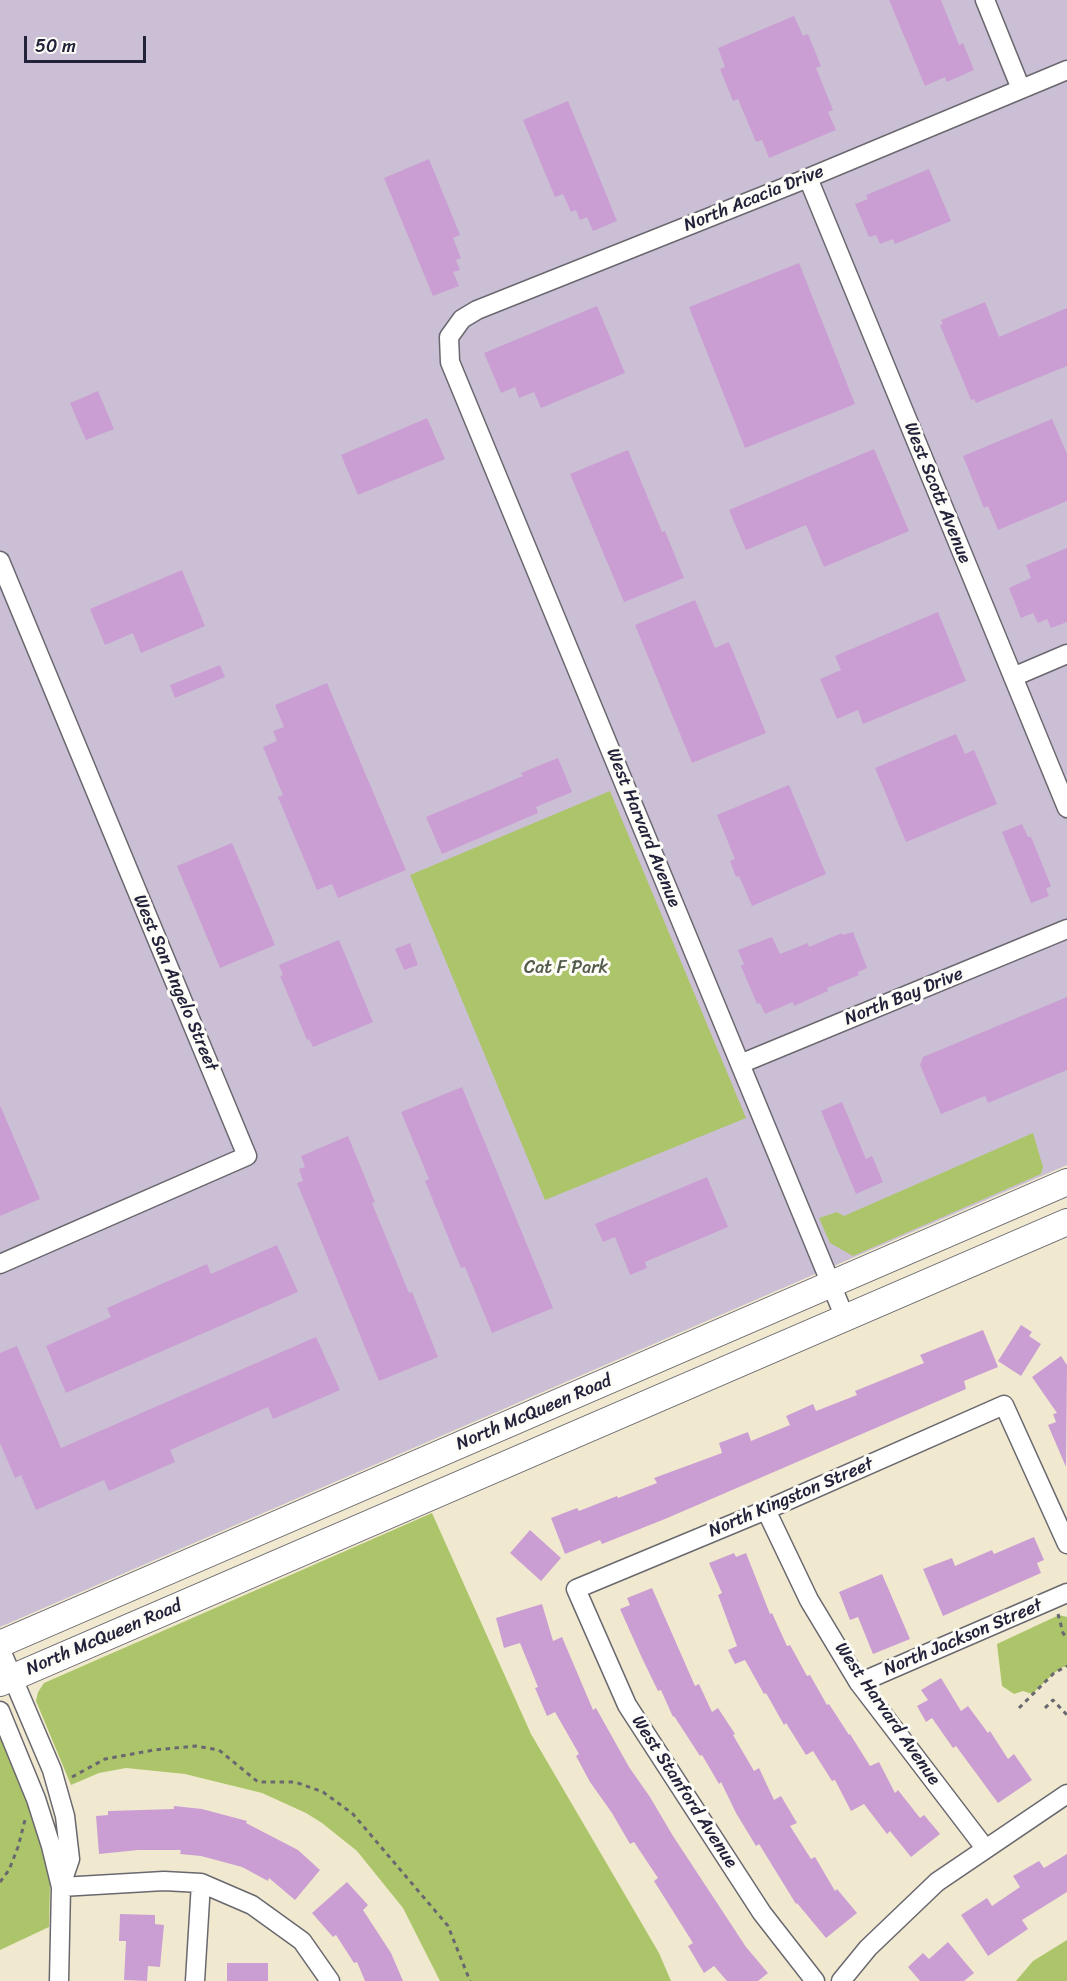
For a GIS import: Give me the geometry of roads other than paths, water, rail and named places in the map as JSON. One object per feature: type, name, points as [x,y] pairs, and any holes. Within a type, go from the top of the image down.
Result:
[{"type":"main road","name":"North McQueen Road","points":[[0,1646],[1067,1182]]},
{"type":"main road","name":"North McQueen Road","points":[[6,1681],[1067,1222]]},
{"type":"street","points":[[985,0],[1021,89]]},
{"type":"street","name":"North Acacia Drive","points":[[449,337],[462,319],[477,310],[808,178],[1067,70]]},
{"type":"street","name":"West Scott Avenue","points":[[808,178],[1067,808]]},
{"type":"street","name":"West Harvard Avenue","points":[[449,337],[450,362],[845,1318]]},
{"type":"street","name":"West San Angelo Street","points":[[0,561],[248,1156],[0,1264]]},
{"type":"street","points":[[1013,677],[1067,654]]},
{"type":"street","name":"North Bay Drive","points":[[741,1064],[1067,929]]},
{"type":"street","name":"North Kingston Street","points":[[576,1589],[766,1510],[1004,1405],[1067,1544]]},
{"type":"street","name":"West Harvard Avenue","points":[[766,1510],[809,1600],[859,1683],[985,1848]]},
{"type":"street","name":"West Stanford Avenue","points":[[576,1589],[627,1705],[762,1913],[815,1981]]},
{"type":"street","name":"North Jackson Street","points":[[859,1683],[1059,1596]]},
{"type":"street","points":[[0,1646],[6,1681],[52,1770],[65,1816],[70,1858],[61,1887]]},
{"type":"street","points":[[0,1711],[36,1798],[61,1887],[59,1981]]},
{"type":"street","points":[[841,1981],[868,1948],[938,1882],[1067,1794]]},
{"type":"street","points":[[61,1887],[164,1881],[201,1883],[252,1905],[302,1941],[330,1981]]},
{"type":"street","points":[[195,1981],[201,1883]]},
{"type":"park label","name":"Cat F Park","points":[[566,968]]}]
